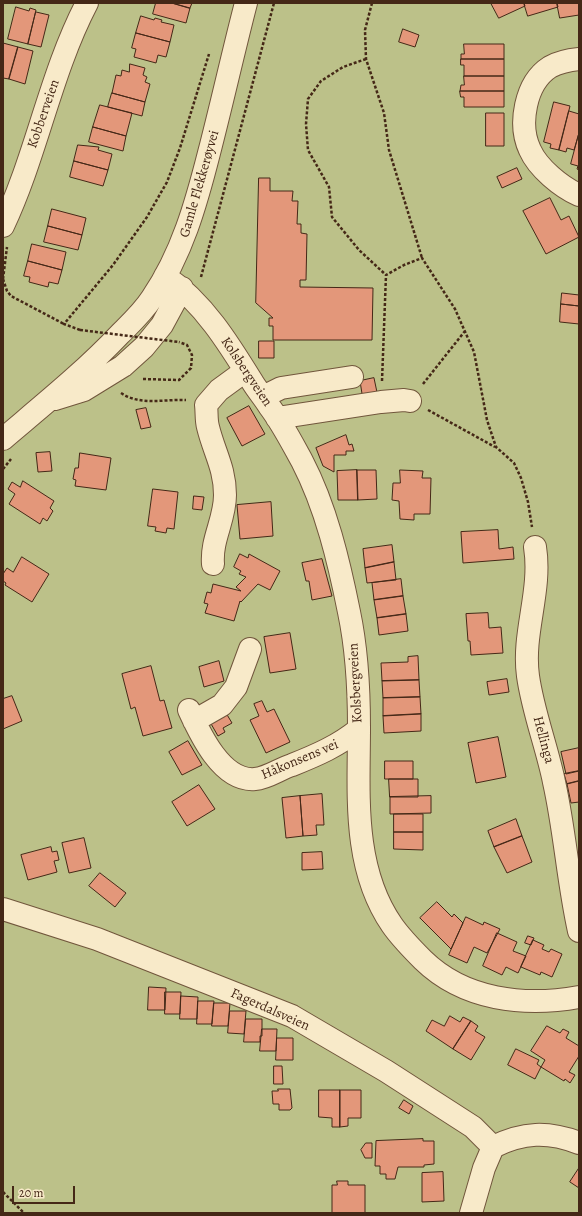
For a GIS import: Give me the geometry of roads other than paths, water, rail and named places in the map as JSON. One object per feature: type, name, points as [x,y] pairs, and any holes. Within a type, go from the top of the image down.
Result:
[{"type":"street","name":"Kobberveien","points":[[4,234],[45,105],[87,3]]},
{"type":"street","name":"Gamle Flekkerøyvei","points":[[3,439],[48,401],[131,324],[151,299],[182,282],[181,247],[196,203],[231,70],[246,3]]},
{"type":"street","points":[[579,59],[564,61],[549,68],[535,83],[527,100],[524,114],[525,134],[530,151],[538,164],[554,179],[579,195]]},
{"type":"street","name":"Kolsbergveien","points":[[182,282],[210,319],[277,418],[303,463],[330,533],[349,611],[355,644],[359,729],[358,791],[362,847],[366,866],[380,903],[391,924],[403,940],[434,970],[453,982],[474,991],[508,1001],[525,1002],[579,997]]},
{"type":"street","points":[[213,564],[212,552],[215,537],[222,522],[225,496],[223,469],[207,426],[206,405],[219,390],[245,370]]},
{"type":"street","points":[[263,397],[282,388],[352,377]]},
{"type":"street","points":[[277,418],[381,402],[404,400],[410,401]]},
{"type":"street","name":"Hellinga","points":[[535,547],[537,561],[537,586],[526,649],[528,676],[533,705],[544,739],[555,783],[570,890],[579,931]]},
{"type":"street","name":"Håkonsens vei","points":[[250,649],[236,687],[222,705],[191,715],[200,734],[223,765],[238,776],[254,779],[270,775],[318,755],[346,740],[359,729]]},
{"type":"street","name":"Fagerdalsveien","points":[[3,909],[97,939],[292,1016],[386,1071],[473,1127],[493,1147]]},
{"type":"street","points":[[471,1213],[484,1168],[493,1147],[511,1138],[533,1136],[561,1137],[579,1143]]}]
